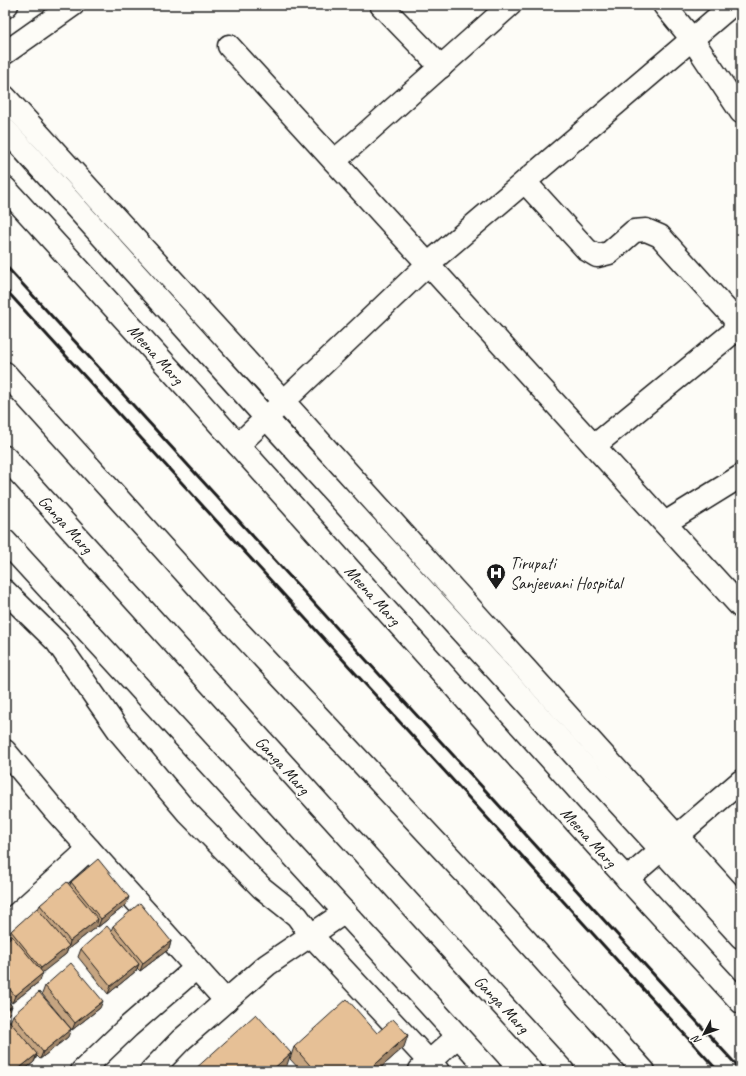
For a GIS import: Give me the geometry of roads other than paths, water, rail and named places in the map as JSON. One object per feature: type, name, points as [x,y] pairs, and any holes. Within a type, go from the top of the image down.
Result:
[{"type":"street","points":[[5,53],[72,5]]},
{"type":"street","points":[[381,5],[441,67]]},
{"type":"street","points":[[334,161],[510,5]]},
{"type":"street","points":[[664,5],[692,39],[741,112]]},
{"type":"street","points":[[238,445],[428,264],[732,5]]},
{"type":"street","points":[[229,46],[741,607]]},
{"type":"street","points":[[5,97],[284,402],[668,842],[741,937]]},
{"type":"street","points":[[5,130],[267,419],[668,842],[741,906]]},
{"type":"street","points":[[524,182],[587,250],[597,256],[609,253],[634,231],[646,230],[660,236],[733,317],[736,325],[731,334],[594,446]]},
{"type":"street","name":"Meena Marg","points":[[5,188],[238,445],[627,879],[741,1002]]},
{"type":"street","points":[[5,373],[227,619],[476,885],[644,1071]]},
{"type":"street","name":"Ganga Marg","points":[[5,457],[393,886],[563,1071]]},
{"type":"street","points":[[664,523],[741,476]]},
{"type":"street","points":[[5,541],[490,1071]]},
{"type":"street","points":[[5,591],[57,642],[121,734],[187,812],[262,888],[297,916],[311,935],[429,1068],[458,1036]]},
{"type":"street","points":[[5,751],[89,848],[226,1001]]},
{"type":"street","points":[[627,879],[741,780]]},
{"type":"street","points":[[5,925],[89,848]]},
{"type":"street","points":[[150,1071],[181,1040],[267,965],[344,912]]},
{"type":"street","points":[[82,1071],[128,1027],[196,968]]},
{"type":"railway","points":[[5,265],[741,1070]]},
{"type":"railway","points":[[5,289],[718,1071]]},
{"type":"place","name":"Tirupati Sanjeevani Hospital","points":[[496,590]]}]
